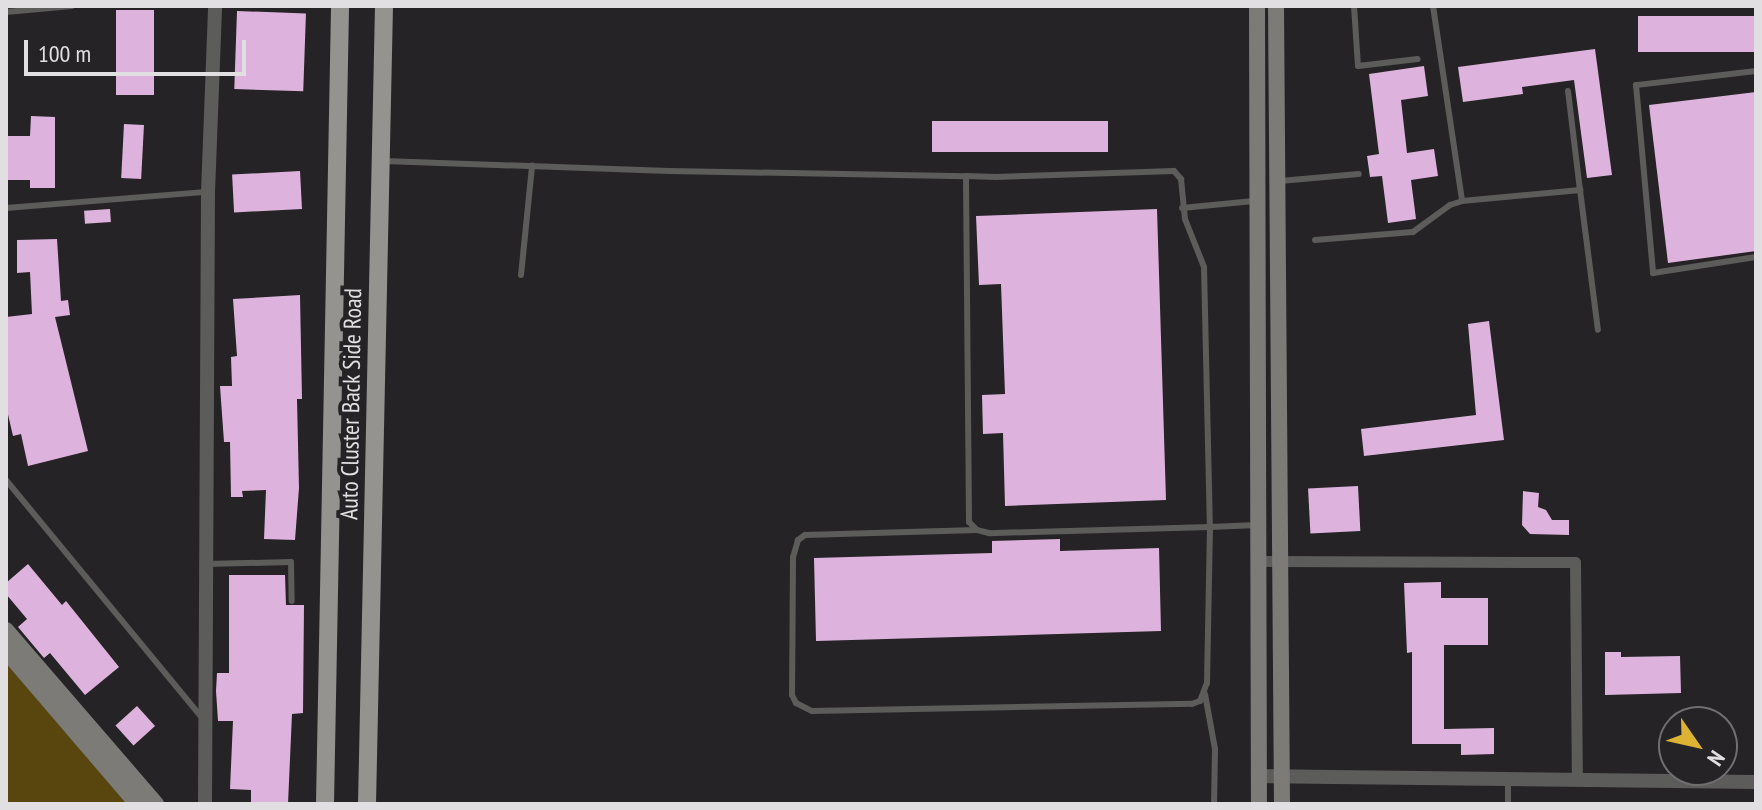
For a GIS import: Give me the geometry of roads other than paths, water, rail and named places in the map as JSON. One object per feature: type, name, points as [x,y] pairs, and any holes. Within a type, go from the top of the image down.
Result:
[{"type":"main road","name":"Auto Cluster Back Side Road","points":[[325,804],[340,6]]},
{"type":"main road","name":"Auto Cluster Back Side Road","points":[[367,804],[384,6]]},
{"type":"main road","points":[[1257,6],[1259,804]]},
{"type":"main road","points":[[1276,6],[1279,777],[1282,804]]},
{"type":"main road","points":[[1259,164],[1277,173]]},
{"type":"main road","points":[[6,630],[156,804]]},
{"type":"main road","points":[[6,651],[137,804]]},
{"type":"street","points":[[205,804],[208,192],[215,6]]},
{"type":"street","points":[[1259,561],[1575,562],[1577,780]]},
{"type":"street","points":[[1259,776],[1756,782]]},
{"type":"lane","points":[[6,12],[72,6]]},
{"type":"lane","points":[[1354,6],[1358,66],[1418,59]]},
{"type":"lane","points":[[1433,6],[1462,201]]},
{"type":"lane","points":[[1756,71],[1636,85],[1653,273],[1756,257]]},
{"type":"lane","points":[[1568,91],[1598,330]]},
{"type":"lane","points":[[380,161],[966,176],[1174,171],[1181,179],[1182,208],[1204,267],[1210,527],[1205,694],[1215,749],[1214,804]]},
{"type":"lane","points":[[521,275],[532,166]]},
{"type":"lane","points":[[1277,173],[1359,174]]},
{"type":"lane","points":[[966,176],[969,522],[977,530]]},
{"type":"lane","points":[[1315,240],[1413,232],[1450,205],[1462,201],[1580,190]]},
{"type":"lane","points":[[6,208],[208,192]]},
{"type":"lane","points":[[1182,208],[1259,201]]},
{"type":"lane","points":[[6,480],[204,722]]},
{"type":"lane","points":[[1205,694],[1192,704],[812,711],[796,703],[792,695],[793,557],[798,540],[805,535],[1259,525]]},
{"type":"lane","points":[[205,564],[291,562],[292,601]]},
{"type":"lane","points":[[1508,779],[1508,804]]}]
